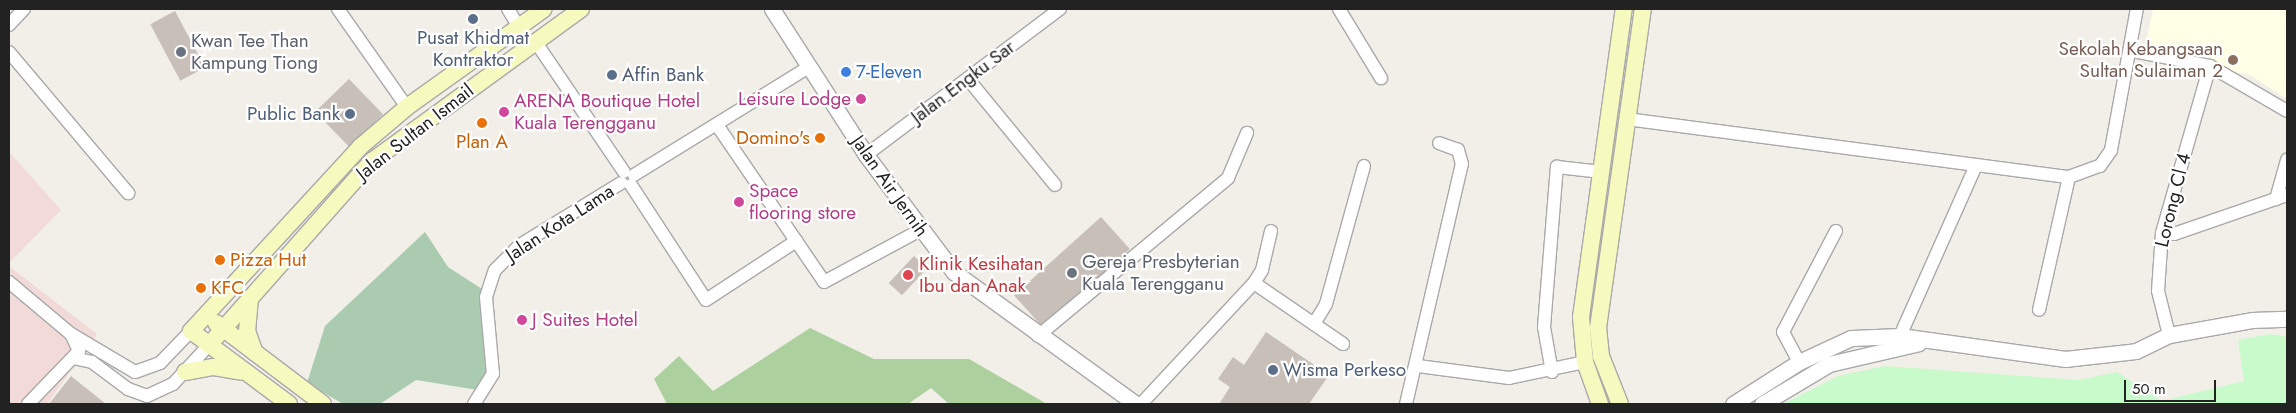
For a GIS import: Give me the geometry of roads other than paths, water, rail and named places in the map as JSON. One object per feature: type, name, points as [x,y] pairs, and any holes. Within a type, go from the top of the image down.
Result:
[{"type":"main road","name":"Jalan Sultan Ismail","points":[[209,345],[372,161],[581,9]]},
{"type":"main road","points":[[1600,404],[1585,362],[1583,293],[1602,172],[1624,9]]},
{"type":"main road","points":[[1620,404],[1601,356],[1598,328],[1643,9]]},
{"type":"main road","name":"Jalan Sultan Ismail","points":[[191,331],[314,192],[407,107],[530,16]]},
{"type":"main road","points":[[250,298],[247,331],[255,353]]},
{"type":"main road","points":[[206,314],[223,329],[323,404]]},
{"type":"main road","points":[[191,331],[289,404]]},
{"type":"main road","points":[[185,372],[214,367],[248,374]]},
{"type":"street","points":[[9,24],[24,9]]},
{"type":"street","points":[[338,9],[407,107]]},
{"type":"street","points":[[508,9],[530,16]]},
{"type":"street","name":"Jalan Air Jernih","points":[[772,9],[866,155],[920,230],[965,283],[1136,404]]},
{"type":"street","name":"Jalan Engku Sar","points":[[866,155],[1060,9]]},
{"type":"street","points":[[1339,9],[1382,78]]},
{"type":"street","points":[[1627,119],[2069,177],[2100,166],[2111,150],[2132,51],[2137,9]]},
{"type":"street","points":[[535,41],[706,300],[796,241]]},
{"type":"street","points":[[2132,51],[2210,66],[2287,111]]},
{"type":"street","points":[[9,52],[128,193]]},
{"type":"street","name":"Lorong Cl 4","points":[[2169,335],[2158,291],[2162,233],[2210,66]]},
{"type":"street","name":"Jalan Kota Lama","points":[[474,404],[493,374],[486,297],[494,270],[520,245],[809,67]]},
{"type":"street","points":[[968,79],[1055,185]]},
{"type":"street","points":[[717,125],[824,282],[920,230]]},
{"type":"street","points":[[1038,336],[1228,178],[1247,133]]},
{"type":"street","points":[[1406,404],[1418,366],[1462,164],[1458,150],[1439,143]]},
{"type":"street","points":[[2162,233],[2174,234],[2282,197],[2287,160]]},
{"type":"street","points":[[1900,336],[1976,165]]},
{"type":"street","points":[[1314,324],[1326,304],[1364,166]]},
{"type":"street","points":[[1552,372],[1544,327],[1557,167],[1602,172]]},
{"type":"street","points":[[2039,310],[2069,177]]},
{"type":"street","points":[[1141,404],[1254,283],[1262,270],[1270,231]]},
{"type":"street","points":[[1799,362],[1783,332],[1836,231]]},
{"type":"street","points":[[9,282],[71,334],[80,346],[74,358],[28,404]]},
{"type":"street","points":[[1254,283],[1343,344]]},
{"type":"street","points":[[1733,404],[1799,362],[1851,338],[1900,336],[2065,359],[2136,351],[2169,335],[2264,318],[2287,319]]},
{"type":"street","points":[[71,334],[91,342],[124,367],[145,372],[160,363],[191,331]]},
{"type":"street","points":[[1762,404],[1829,364],[1926,341]]},
{"type":"street","points":[[74,358],[92,362],[128,390],[147,396],[160,393],[185,372],[209,345]]},
{"type":"street","points":[[1418,366],[1509,378],[1552,372],[1585,362]]},
{"type":"place","name":"Pusat Khidmat Kontraktor","points":[[473,19]]},
{"type":"place","name":"Kwan Tee Than Kampung Tiong","points":[[181,52]]},
{"type":"place","name":"Sekolah Kebangsaan Sultan Sulaiman 2","points":[[2233,60]]},
{"type":"place","name":"7-Eleven","points":[[846,72]]},
{"type":"place","name":"Affin Bank","points":[[612,75]]},
{"type":"place","name":"Leisure Lodge","points":[[861,99]]},
{"type":"place","name":"ARENA Boutique Hotel Kuala Terengganu","points":[[504,112]]},
{"type":"place","name":"Public Bank","points":[[350,114]]},
{"type":"place","name":"Plan A","points":[[482,123]]},
{"type":"place","name":"Domino's","points":[[820,138]]},
{"type":"place","name":"Space flooring store","points":[[739,202]]},
{"type":"place","name":"Pizza Hut","points":[[220,260]]},
{"type":"place","name":"Gereja Presbyterian Kuala Terengganu","points":[[1072,273]]},
{"type":"place","name":"Klinik Kesihatan Ibu dan Anak","points":[[908,275]]},
{"type":"place","name":"KFC","points":[[201,288]]},
{"type":"place","name":"J Suites Hotel","points":[[522,320]]},
{"type":"place","name":"Wisma Perkeso","points":[[1273,370]]}]
